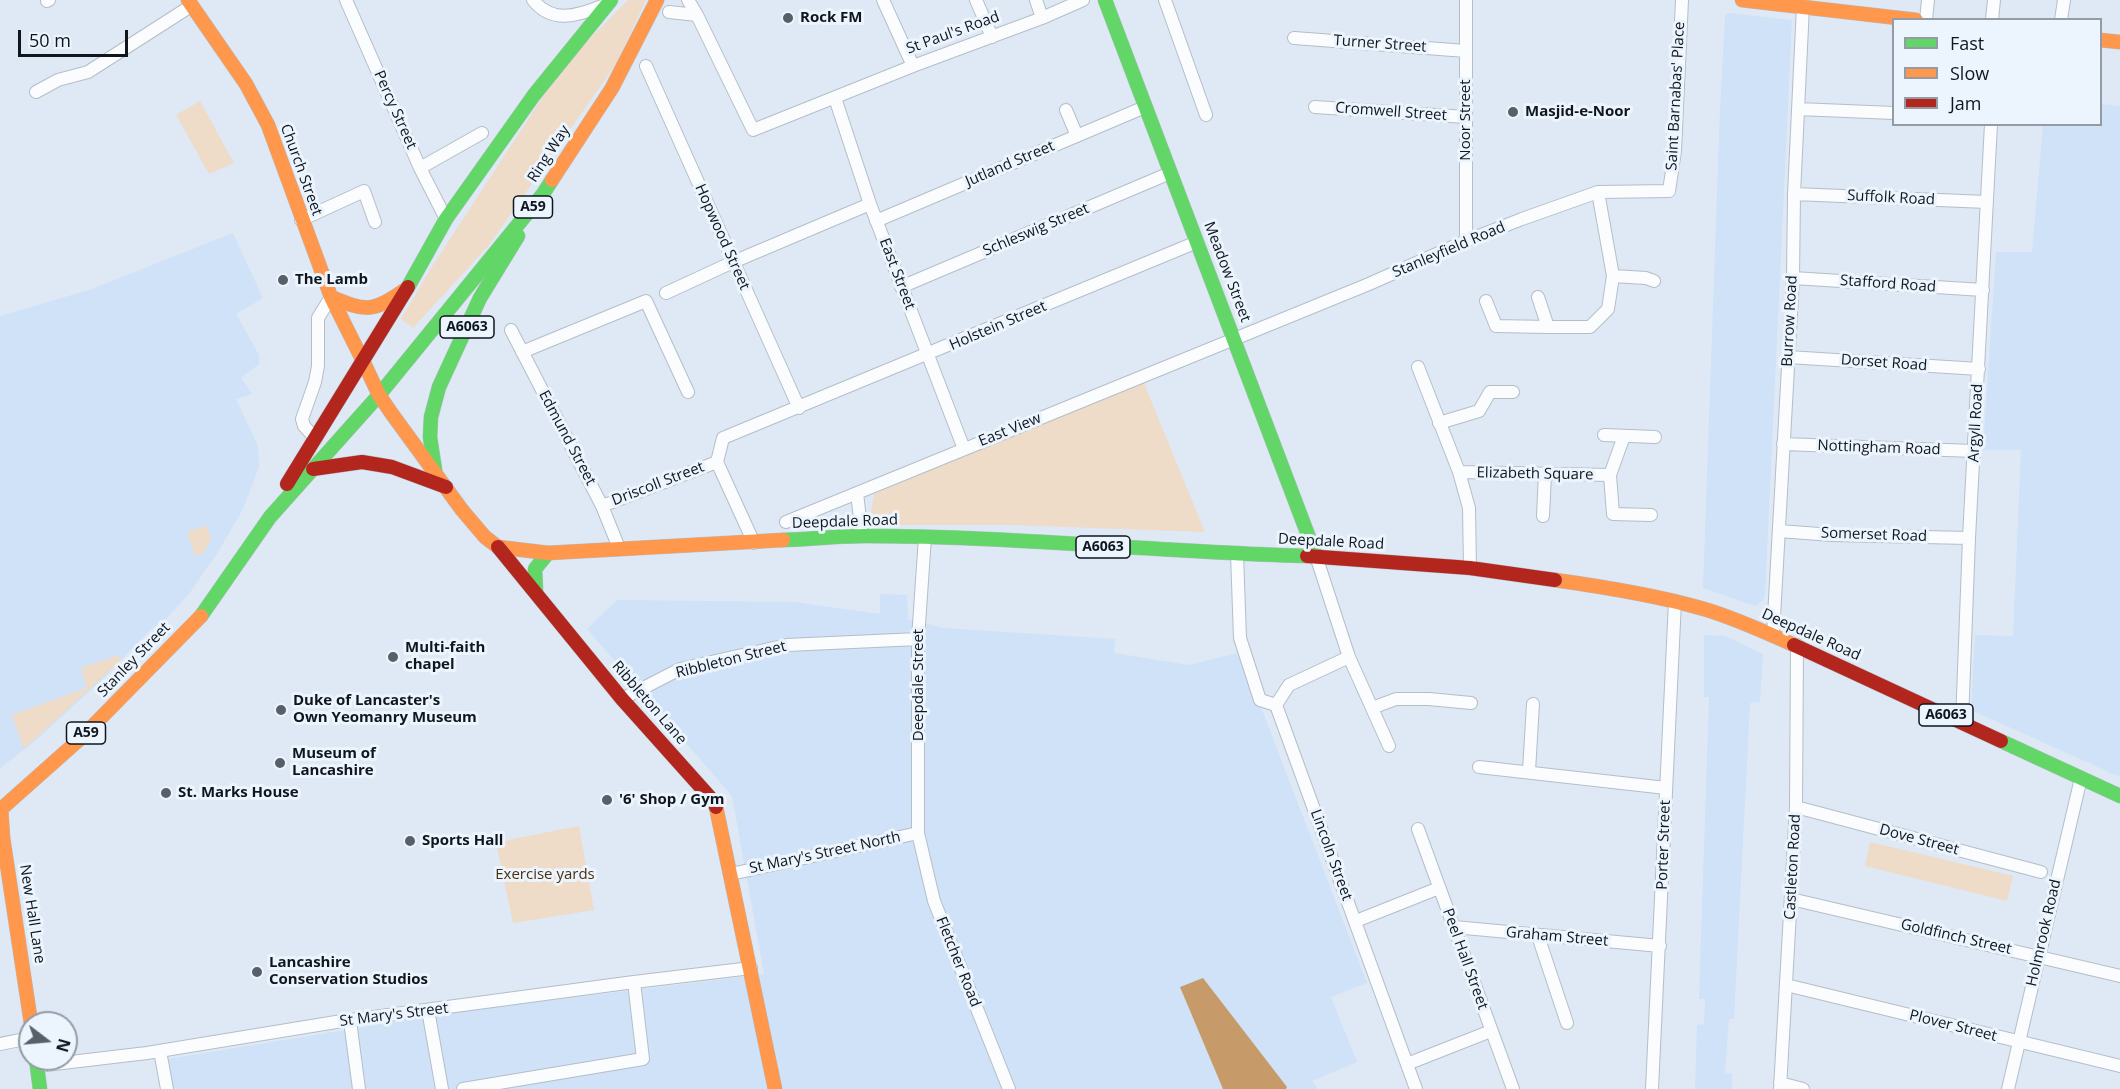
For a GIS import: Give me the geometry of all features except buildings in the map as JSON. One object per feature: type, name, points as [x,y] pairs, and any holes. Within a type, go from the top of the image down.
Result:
[{"type":"main road","name":"Ring Way","points":[[379,395],[543,194],[612,87],[657,0]]},
{"type":"main road","name":"Meadow Street","points":[[1105,0],[1316,556]]},
{"type":"main road","points":[[1742,0],[1803,6],[1840,5],[1906,18]]},
{"type":"main road","name":"A59","points":[[363,361],[446,219],[534,95],[609,2]]},
{"type":"main road","name":"Church Street","points":[[190,3],[246,84],[268,125],[331,297],[379,395]]},
{"type":"main road","points":[[2102,40],[2120,42]]},
{"type":"main road","name":"A6063","points":[[436,473],[430,437],[431,417],[440,387],[480,298],[543,194]]},
{"type":"main road","points":[[331,297],[357,307],[372,308],[383,306],[406,289]]},
{"type":"main road","name":"Stanley Street","points":[[0,810],[81,738],[205,612],[270,517],[295,469],[363,361]]},
{"type":"main road","name":"Stanley Street","points":[[270,517],[379,395]]},
{"type":"main road","name":"Ribbleton Lane","points":[[379,395],[485,537],[498,547],[622,699],[715,803],[775,1089]]},
{"type":"main road","points":[[313,469],[362,462],[392,467],[447,488]]},
{"type":"main road","name":"Deepdale Road","points":[[498,547],[548,554],[619,548],[862,536],[925,537],[1237,554],[1316,556],[1470,568],[1609,588],[1704,609],[1768,633],[2120,796]]},
{"type":"main road","points":[[536,592],[535,569],[548,554]]},
{"type":"main road","name":"New Hall Lane","points":[[0,810],[4,861],[29,1011]]},
{"type":"main road","points":[[38,1071],[40,1089]]},
{"type":"street","name":"Percy Street","points":[[346,0],[420,168],[446,219]]},
{"type":"street","points":[[533,0],[540,9],[554,15],[579,15],[609,2]]},
{"type":"street","points":[[688,0],[697,15]]},
{"type":"street","points":[[883,0],[914,66]]},
{"type":"street","points":[[976,0],[992,37]]},
{"type":"street","points":[[1036,0],[1042,18]]},
{"type":"street","name":"St Paul's Road","points":[[697,15],[753,130],[1083,0]]},
{"type":"street","points":[[1165,0],[1206,115]]},
{"type":"street","name":"Noor Street","points":[[1466,0],[1466,241]]},
{"type":"street","name":"Saint Barnabas' Place","points":[[1669,191],[1675,151],[1682,0]]},
{"type":"street","points":[[1926,18],[1928,0]]},
{"type":"street","points":[[1992,18],[1994,0]]},
{"type":"street","points":[[2061,18],[2064,0]]},
{"type":"street","points":[[36,92],[58,80],[88,72],[190,3]]},
{"type":"street","name":"Burrow Road","points":[[1768,633],[1779,531],[1793,278],[1794,194],[1803,6]]},
{"type":"street","points":[[669,12],[697,15]]},
{"type":"street","name":"Turner Street","points":[[1294,38],[1466,51]]},
{"type":"street","name":"Hopwood Street","points":[[646,66],[799,408]]},
{"type":"street","name":"East Street","points":[[835,98],[876,221],[963,449]]},
{"type":"street","name":"Jutland Street","points":[[876,221],[1145,107]]},
{"type":"street","name":"Cromwell Street","points":[[1315,107],[1466,117]]},
{"type":"street","points":[[1798,109],[1892,113]]},
{"type":"street","points":[[1066,110],[1077,136]]},
{"type":"street","name":"Argyll Road","points":[[1962,722],[1969,538],[1991,126]]},
{"type":"street","points":[[420,168],[482,133]]},
{"type":"street","name":"Schleswig Street","points":[[902,287],[1170,173]]},
{"type":"street","points":[[301,220],[364,191],[375,222]]},
{"type":"street","name":"Stanleyfield Road","points":[[1234,338],[1369,284],[1466,241],[1598,192],[1669,191]]},
{"type":"street","points":[[1486,301],[1496,326],[1590,327],[1608,309],[1614,276],[1598,192]]},
{"type":"street","name":"Suffolk Road","points":[[1794,194],[1988,202]]},
{"type":"street","points":[[666,293],[870,204]]},
{"type":"street","name":"Holstein Street","points":[[799,408],[1197,242]]},
{"type":"street","points":[[1614,276],[1646,278],[1654,281]]},
{"type":"street","name":"Stafford Road","points":[[1793,278],[1983,290]]},
{"type":"street","points":[[315,439],[304,426],[302,419],[318,366],[318,318],[331,297]]},
{"type":"street","points":[[1538,297],[1548,327]]},
{"type":"street","points":[[522,352],[646,301],[688,392]]},
{"type":"street","name":"Edmund Street","points":[[511,330],[602,506],[619,548]]},
{"type":"street","name":"East View","points":[[786,522],[1234,338]]},
{"type":"street","name":"Dorset Road","points":[[1788,357],[1979,369]]},
{"type":"street","points":[[1418,367],[1459,472],[1469,508],[1470,568]]},
{"type":"street","points":[[1439,423],[1479,411],[1490,392],[1513,392]]},
{"type":"street","name":"Driscoll Street","points":[[602,506],[717,462],[723,438],[799,408]]},
{"type":"street","points":[[1604,435],[1655,437]]},
{"type":"street","points":[[1624,436],[1610,476],[1613,514],[1651,515]]},
{"type":"street","name":"Nottingham Road","points":[[1783,444],[1974,452]]},
{"type":"street","points":[[717,462],[754,543]]},
{"type":"street","name":"Elizabeth Square","points":[[1459,472],[1610,476]]},
{"type":"street","points":[[1543,516],[1545,474]]},
{"type":"street","points":[[857,493],[862,536]]},
{"type":"street","name":"Somerset Road","points":[[1779,531],[1969,538]]},
{"type":"street","name":"Deepdale Street","points":[[918,833],[918,639],[925,537]]},
{"type":"street","points":[[1237,554],[1240,638],[1260,700],[1276,705],[1289,685],[1349,657]]},
{"type":"street","points":[[1316,556],[1349,657],[1389,746]]},
{"type":"street","name":"Porter Street","points":[[1652,1089],[1675,601]]},
{"type":"street","name":"Ribbleton Street","points":[[622,699],[680,669],[787,645],[918,639]]},
{"type":"street","name":"Castleton Road","points":[[1780,1086],[1796,807],[1797,645]]},
{"type":"street","points":[[1372,708],[1396,699],[1471,703]]},
{"type":"street","points":[[1529,771],[1533,704]]},
{"type":"street","name":"Lincoln Street","points":[[1276,705],[1416,1089]]},
{"type":"street","points":[[1479,767],[1666,788]]},
{"type":"street","name":"Holmrook Road","points":[[2008,1089],[2081,778]]},
{"type":"street","name":"Dove Street","points":[[1796,807],[2041,872]]},
{"type":"street","name":"Peel Hall Street","points":[[1418,829],[1513,1089]]},
{"type":"street","name":"St Mary's Street North","points":[[731,874],[918,833]]},
{"type":"street","name":"Fletcher Road","points":[[918,833],[934,901],[1009,1089]]},
{"type":"street","points":[[1356,921],[1439,888]]},
{"type":"street","name":"Goldfinch Street","points":[[1791,899],[2120,976]]},
{"type":"street","name":"Graham Street","points":[[1454,927],[1660,946]]},
{"type":"street","points":[[1538,936],[1567,1023]]},
{"type":"street","name":"St Mary's Street","points":[[78,1059],[160,1051],[350,1021],[751,968]]},
{"type":"street","points":[[463,1089],[643,1059],[634,982]]},
{"type":"street","name":"Plover Street","points":[[1786,985],[2120,1066]]},
{"type":"street","points":[[428,1011],[442,1089]]},
{"type":"street","points":[[350,1021],[359,1089]]},
{"type":"street","points":[[1407,1064],[1491,1031]]},
{"type":"street","points":[[0,1044],[18,1040]]},
{"type":"street","points":[[160,1051],[167,1089]]},
{"type":"street","points":[[1780,1086],[1803,1089]]},
{"type":"shaded area","points":[[1728,13],[1792,20],[1765,595],[1763,600],[1755,606],[1703,588],[1720,110],[1725,16]]},
{"type":"shaded area","points":[[2102,104],[2120,106],[2120,777],[1971,710],[1975,635],[2013,636],[2021,450],[1983,450],[1996,252],[2032,252],[2043,126],[2102,126]]},
{"type":"shaded area","points":[[233,233],[263,298],[236,314],[259,355],[259,364],[241,378],[252,394],[236,399],[258,446],[259,467],[243,509],[217,554],[191,591],[168,617],[150,630],[105,677],[33,743],[0,768],[0,316],[89,290]]},
{"type":"shaded area","points":[[880,594],[907,595],[908,619],[943,628],[1115,639],[1114,653],[1189,665],[1237,653],[1264,715],[1367,983],[1331,997],[1357,1062],[1312,1081],[1318,1089],[168,1089],[161,1060],[462,1011],[764,974],[732,796],[587,629],[617,600],[794,602],[880,614]]},
{"type":"shaded area","points":[[1704,635],[1725,636],[1763,654],[1760,702],[1750,703],[1734,1019],[1729,1019],[1725,1073],[1732,1074],[1732,1089],[1695,1089],[1697,1025],[1704,1024],[1705,999],[1699,999],[1709,697],[1704,697]]},
{"type":"shaded area","points":[[1203,978],[1287,1087],[1286,1089],[1223,1089],[1180,987]]},
{"type":"green space","points":[[628,0],[646,0],[616,64],[489,245],[413,328],[401,319],[433,265],[544,95],[581,48]]},
{"type":"green space","points":[[200,101],[234,163],[209,174],[176,115]]},
{"type":"green space","points":[[1143,381],[1205,532],[1011,525],[885,525],[871,512],[874,494]]},
{"type":"green space","points":[[207,526],[211,539],[204,552],[195,556],[187,532]]},
{"type":"green space","points":[[119,655],[121,660],[24,749],[12,715],[84,689],[86,685],[81,668]]},
{"type":"green space","name":"Exercise yards","points":[[579,826],[594,910],[513,923],[497,847],[503,841]]},
{"type":"green space","points":[[1870,842],[2013,876],[2007,901],[1865,866]]},
{"type":"traffic: fast","points":[[408,287],[446,219],[534,95],[611,0]]},
{"type":"traffic: fast","points":[[1105,0],[1316,556]]},
{"type":"traffic: fast","points":[[201,616],[270,517],[379,395],[552,180]]},
{"type":"traffic: fast","points":[[435,470],[430,437],[431,417],[439,387],[480,298],[518,236]]},
{"type":"traffic: fast","points":[[783,540],[855,536],[920,537],[1307,556]]},
{"type":"traffic: fast","points":[[536,592],[535,569],[548,553]]},
{"type":"traffic: fast","points":[[2001,741],[2120,796]]},
{"type":"traffic: fast","points":[[38,1071],[40,1089]]},
{"type":"traffic: slow","points":[[188,0],[246,84],[268,125],[331,297],[363,361]]},
{"type":"traffic: slow","points":[[552,180],[612,88],[657,0]]},
{"type":"traffic: slow","points":[[1742,0],[1899,18]]},
{"type":"traffic: slow","points":[[2102,40],[2120,42]]},
{"type":"traffic: slow","points":[[331,297],[368,308],[383,303],[403,291]]},
{"type":"traffic: slow","points":[[363,361],[379,395],[392,414],[462,510],[485,537],[498,547],[548,553],[783,540]]},
{"type":"traffic: slow","points":[[1555,580],[1686,604],[1727,617],[1794,645]]},
{"type":"traffic: slow","points":[[0,810],[81,738],[201,616]]},
{"type":"traffic: slow","points":[[716,807],[775,1089]]},
{"type":"traffic: slow","points":[[1,809],[3,838],[29,1011]]},
{"type":"traffic: jam","points":[[287,484],[408,287]]},
{"type":"traffic: jam","points":[[313,469],[362,462],[392,467],[446,487]]},
{"type":"traffic: jam","points":[[498,547],[622,699],[715,803],[716,807]]},
{"type":"traffic: jam","points":[[1307,556],[1470,568],[1555,580]]},
{"type":"traffic: jam","points":[[1794,645],[2001,741]]},
{"type":"place","name":"Rock FM","points":[[788,18]]},
{"type":"place","name":"Masjid-e-Noor","points":[[1513,112]]},
{"type":"place","name":"The Lamb","points":[[283,280]]},
{"type":"place","name":"Multi-faith chapel","points":[[393,657]]},
{"type":"place","name":"Duke of Lancaster's Own Yeomanry Museum","points":[[281,710]]},
{"type":"place","name":"Museum of Lancashire","points":[[280,763]]},
{"type":"place","name":"St. Marks House","points":[[166,793]]},
{"type":"place","name":"'6' Shop / Gym","points":[[607,800]]},
{"type":"place","name":"Sports Hall","points":[[410,841]]},
{"type":"place","name":"Lancashire Conservation Studios","points":[[257,972]]}]
